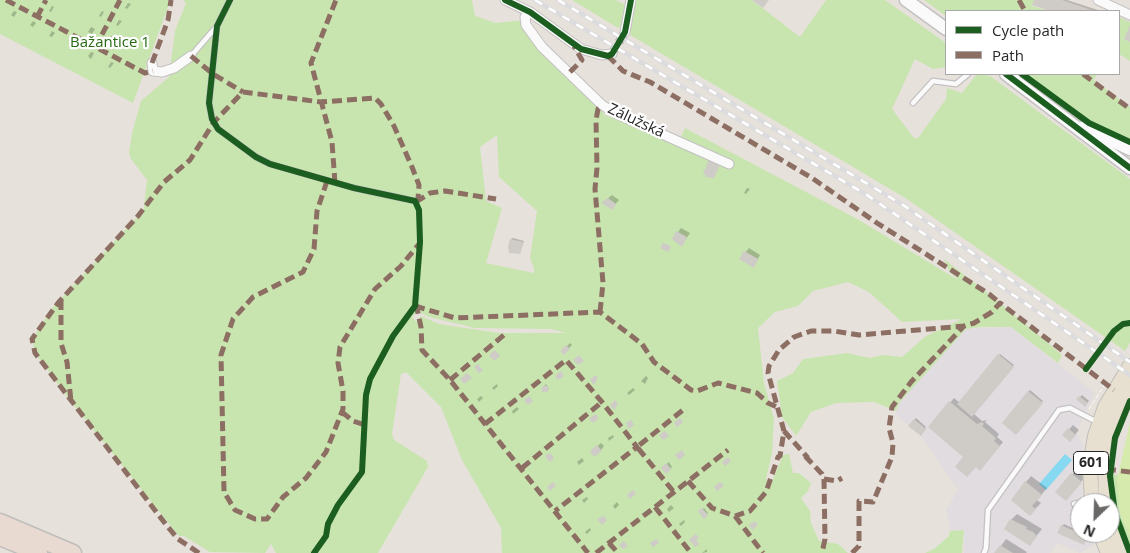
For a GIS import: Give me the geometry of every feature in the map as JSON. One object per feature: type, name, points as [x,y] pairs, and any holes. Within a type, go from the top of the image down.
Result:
[{"type":"highway","points":[[0,522],[72,553]]},
{"type":"highway","points":[[0,537],[38,553]]},
{"type":"main road","points":[[906,0],[945,28]]},
{"type":"main road","points":[[1007,75],[1071,121],[1107,152],[1130,168]]},
{"type":"main road","points":[[1071,121],[1130,149]]},
{"type":"main road","name":"601","points":[[1092,493],[1092,450],[1099,423],[1114,390],[1130,366]]},
{"type":"main road","name":"601","points":[[1105,493],[1104,469],[1106,447],[1116,413],[1130,386]]},
{"type":"street","points":[[505,0],[530,12],[581,49],[602,56],[612,54]]},
{"type":"street","points":[[625,32],[631,0]]},
{"type":"street","points":[[1098,0],[1114,4],[1130,15]]},
{"type":"street","name":"Zálužská","points":[[530,12],[525,17],[526,25],[542,47],[602,105],[617,114],[729,164]]},
{"type":"street","points":[[152,63],[153,71],[162,72],[174,68],[191,56]]},
{"type":"lane","points":[[191,56],[217,26],[230,0]]},
{"type":"lane","points":[[217,26],[209,103],[212,119],[218,129],[256,157],[270,164],[354,188],[415,201]]},
{"type":"lane","points":[[913,103],[933,80],[956,84],[960,83],[967,75]]},
{"type":"lane","points":[[984,553],[986,548],[988,510],[1059,410],[1070,408],[1099,423]]},
{"type":"shaded area","points":[[1011,327],[1095,393],[1076,433],[1084,445],[1081,470],[1082,493],[1070,493],[1070,543],[1094,543],[1094,545],[1080,553],[1057,543],[1050,553],[964,553],[964,530],[951,530],[946,510],[960,487],[956,487],[921,436],[897,416],[896,411],[899,403],[965,329]]},
{"type":"green space","name":"Bažantice 1","points":[[0,0],[168,0],[168,7],[133,103],[0,34]]},
{"type":"green space","points":[[183,0],[472,0],[475,16],[496,23],[524,20],[605,115],[649,133],[679,141],[685,128],[859,220],[958,280],[949,271],[944,259],[1062,355],[1058,363],[1011,327],[966,329],[899,403],[896,411],[874,402],[836,403],[811,412],[796,436],[782,417],[777,381],[793,373],[803,359],[847,353],[870,358],[883,355],[902,357],[926,336],[962,319],[902,322],[869,292],[848,282],[813,291],[798,306],[775,312],[758,328],[764,383],[774,419],[772,453],[766,479],[771,484],[783,455],[789,454],[793,473],[799,473],[811,483],[808,491],[801,498],[810,511],[811,523],[819,541],[838,544],[848,553],[502,553],[501,528],[462,460],[441,407],[406,372],[401,374],[392,434],[394,440],[427,461],[428,467],[378,553],[276,553],[271,544],[265,553],[210,552],[184,536],[179,536],[71,402],[35,353],[32,339],[53,307],[138,216],[143,215],[147,180],[131,159],[129,153],[132,133],[141,101],[169,77],[175,31],[186,3]],"holes":[[[497,135],[499,177],[537,211],[530,258],[534,273],[486,263],[502,208],[486,201],[480,147]],[[419,312],[429,317],[475,328],[551,329],[566,333],[499,333],[439,324],[421,316],[416,322],[412,316]]]},
{"type":"green space","points":[[572,0],[616,0],[627,6],[624,23],[618,28]]},
{"type":"green space","points":[[635,0],[752,0],[800,37],[826,0],[885,0],[945,42],[945,67],[933,69],[915,59],[892,109],[914,138],[918,138],[946,99],[947,88],[962,93],[976,75],[990,76],[1130,179],[1130,343],[1125,351],[907,199],[630,35]]},
{"type":"green space","points":[[924,0],[1034,0],[1032,6],[1046,10],[945,10],[945,15]]},
{"type":"green space","points":[[1120,17],[1130,22],[1130,28],[1124,39],[1130,42],[1130,61],[1120,55]]},
{"type":"green space","points":[[1025,75],[1096,75],[1094,80],[1130,107],[1130,140],[1089,121]]},
{"type":"green space","points":[[1130,422],[1130,536],[1120,513],[1120,493],[1118,493],[1117,480]]},
{"type":"green space","points":[[1111,474],[1118,475],[1119,493],[1113,493]]},
{"type":"green space","points":[[1120,513],[1130,536],[1130,550],[1120,524]]},
{"type":"green space","points":[[964,530],[962,553],[925,553],[934,549],[949,536],[950,531]]},
{"type":"water","points":[[1065,454],[1072,460],[1046,490],[1039,484]]},
{"type":"building","points":[[752,0],[769,0],[763,8]]},
{"type":"building","points":[[1034,0],[1062,0],[1091,10],[1047,10],[1032,5]]},
{"type":"building","points":[[1130,25],[1130,42],[1124,39]]},
{"type":"building","points":[[709,160],[720,165],[714,178],[705,177],[706,175],[703,173]]},
{"type":"building","points":[[608,198],[616,204],[613,210],[601,203]]},
{"type":"building","points":[[676,231],[687,237],[682,247],[672,239]]},
{"type":"building","points":[[510,239],[523,242],[520,254],[509,253]]},
{"type":"building","points":[[663,243],[671,246],[668,252],[660,248]]},
{"type":"building","points":[[744,251],[758,259],[754,268],[739,259]]},
{"type":"building","points":[[566,345],[570,349],[564,355],[560,351]]},
{"type":"building","points":[[495,350],[500,356],[494,361],[489,355]]},
{"type":"building","points":[[998,354],[1014,367],[972,417],[957,404]]},
{"type":"building","points":[[579,355],[584,361],[578,365],[573,360]]},
{"type":"building","points":[[478,364],[483,370],[479,373],[474,367]]},
{"type":"building","points":[[561,371],[564,376],[558,380],[555,376]]},
{"type":"building","points":[[467,373],[472,378],[464,384],[460,379]]},
{"type":"building","points":[[595,375],[598,378],[594,385],[590,380]]},
{"type":"building","points":[[545,385],[549,389],[545,393],[541,389]]},
{"type":"building","points":[[1028,391],[1043,403],[1016,435],[1002,423]]},
{"type":"building","points":[[529,396],[533,401],[528,405],[524,400]]},
{"type":"building","points":[[1079,396],[1088,403],[1085,407],[1076,399]]},
{"type":"building","points":[[615,400],[618,404],[614,410],[610,405]]},
{"type":"building","points":[[949,401],[977,424],[982,422],[984,424],[982,426],[996,438],[994,441],[1000,446],[980,471],[976,467],[967,477],[955,467],[963,457],[928,427]]},
{"type":"building","points":[[595,414],[599,418],[593,423],[589,419]]},
{"type":"building","points":[[680,418],[683,422],[677,427],[674,423]]},
{"type":"building","points":[[914,419],[926,429],[921,436],[908,426]]},
{"type":"building","points":[[631,420],[634,425],[629,429],[626,423]]},
{"type":"building","points":[[1068,428],[1076,435],[1070,442],[1062,435]]},
{"type":"building","points":[[665,431],[669,436],[663,440],[659,435]]},
{"type":"building","points":[[597,445],[602,451],[594,457],[590,451]]},
{"type":"building","points":[[682,450],[685,455],[679,460],[675,455]]},
{"type":"building","points":[[550,453],[554,458],[550,462],[545,456]]},
{"type":"building","points":[[728,457],[731,461],[725,466],[722,462]]},
{"type":"building","points":[[666,463],[671,469],[666,474],[661,468]]},
{"type":"building","points":[[1071,473],[1082,482],[1073,493],[1070,493],[1066,501],[1055,492]]},
{"type":"building","points":[[1025,481],[1042,495],[1032,506],[1036,509],[1030,516],[1011,500]]},
{"type":"building","points":[[553,482],[556,486],[550,491],[547,487]]},
{"type":"building","points":[[720,482],[724,486],[717,491],[714,487]]},
{"type":"building","points":[[633,490],[636,494],[630,499],[627,495]]},
{"type":"building","points":[[702,508],[708,515],[704,519],[698,511]]},
{"type":"building","points":[[604,516],[607,520],[602,525],[597,519]]},
{"type":"building","points":[[1010,519],[1027,527],[1026,529],[1037,536],[1030,546],[1004,529]]},
{"type":"building","points":[[755,521],[758,525],[752,530],[749,525]]},
{"type":"building","points":[[1061,525],[1070,529],[1070,539],[1057,533]]},
{"type":"building","points":[[696,534],[699,538],[696,540],[699,544],[695,547],[689,539]]},
{"type":"building","points":[[656,539],[659,543],[653,547],[650,543]]},
{"type":"building","points":[[624,541],[628,546],[623,549],[619,545]]},
{"type":"building","points":[[1000,545],[1013,553],[994,553]]},
{"type":"tunnel","points":[[612,54],[625,32]]},
{"type":"railway","points":[[535,0],[867,195],[1130,375]]},
{"type":"railway","points":[[558,0],[903,205],[1130,362]]},
{"type":"marked path","points":[[6,0],[145,73],[153,71]]},
{"type":"marked path","points":[[37,17],[46,0]]},
{"type":"marked path","points":[[95,48],[120,0]]},
{"type":"marked path","points":[[152,63],[168,20],[171,0]]},
{"type":"marked path","points":[[335,183],[332,142],[311,63],[336,0]]},
{"type":"marked path","points":[[1019,0],[1024,10]]},
{"type":"marked path","points":[[570,72],[582,60],[574,46]]},
{"type":"marked path","points":[[191,56],[213,74],[243,92]]},
{"type":"marked path","points":[[608,56],[623,71],[650,82],[812,178],[1000,303]]},
{"type":"marked path","points":[[1084,75],[1130,109]]},
{"type":"marked path","points":[[199,553],[178,539],[167,526],[35,353],[32,339],[58,303],[138,216],[164,182],[190,160],[214,122],[243,92],[321,102],[375,98],[381,104],[394,126],[412,167],[419,185],[418,199]]},
{"type":"marked path","points":[[600,312],[603,283],[595,189],[597,168],[596,120],[598,109],[602,105]]},
{"type":"marked path","points":[[327,181],[317,211],[314,249],[303,272],[253,297],[233,319],[221,355],[224,492],[235,510],[255,519],[267,519],[283,497],[306,478],[326,452],[343,409],[343,391],[338,363],[340,347],[375,289],[401,266],[419,244]]},
{"type":"marked path","points":[[416,202],[430,193],[445,191],[496,199]]},
{"type":"marked path","points":[[61,300],[61,343],[67,362],[71,401]]},
{"type":"marked path","points":[[688,481],[712,508],[735,516],[750,511],[766,492],[778,457],[780,456],[784,431],[768,373],[769,366],[779,350],[794,337],[811,331],[834,331],[859,335],[964,326],[974,323],[992,312],[1000,303],[1114,390]]},
{"type":"marked path","points":[[416,304],[421,327],[422,350],[450,380],[588,553]]},
{"type":"marked path","points":[[415,306],[455,318],[600,312],[642,344],[654,362],[691,390],[697,391],[718,383],[757,393],[768,403],[777,407]]},
{"type":"marked path","points":[[852,553],[859,546],[859,501],[873,502],[892,457],[893,443],[889,428],[892,407],[911,382],[964,326]]},
{"type":"marked path","points":[[450,380],[504,335]]},
{"type":"marked path","points":[[485,424],[566,360],[602,402],[637,447],[555,511]]},
{"type":"marked path","points":[[522,468],[602,402]]},
{"type":"marked path","points":[[673,491],[637,447],[683,410]]},
{"type":"marked path","points":[[342,412],[353,421],[365,425]]},
{"type":"marked path","points":[[784,431],[808,458]]},
{"type":"marked path","points":[[596,553],[728,450]]},
{"type":"marked path","points":[[805,456],[822,474],[824,479],[825,539],[822,553]]},
{"type":"marked path","points":[[1106,469],[1130,472]]},
{"type":"marked path","points":[[824,479],[837,481],[842,478]]},
{"type":"marked path","points":[[655,507],[691,553]]},
{"type":"marked path","points":[[735,516],[763,553]]},
{"type":"marked path","points":[[609,543],[618,553]]},
{"type":"cycle path","points":[[230,0],[217,26],[209,103],[212,119],[218,129],[256,157],[270,164],[354,188],[415,201],[419,210],[420,242],[415,306],[393,336],[370,379],[366,395],[362,472],[338,505],[328,524],[326,536],[314,553]]},
{"type":"cycle path","points":[[505,0],[530,12],[581,49],[608,56],[612,54],[625,32],[631,0]]},
{"type":"cycle path","points":[[1007,75],[1130,168]]},
{"type":"cycle path","points":[[1023,75],[1089,123],[1130,142]]},
{"type":"cycle path","points":[[1086,369],[1114,331],[1123,324],[1130,323]]},
{"type":"cycle path","points":[[1130,401],[1115,438],[1110,476],[1115,513],[1130,553]]}]
